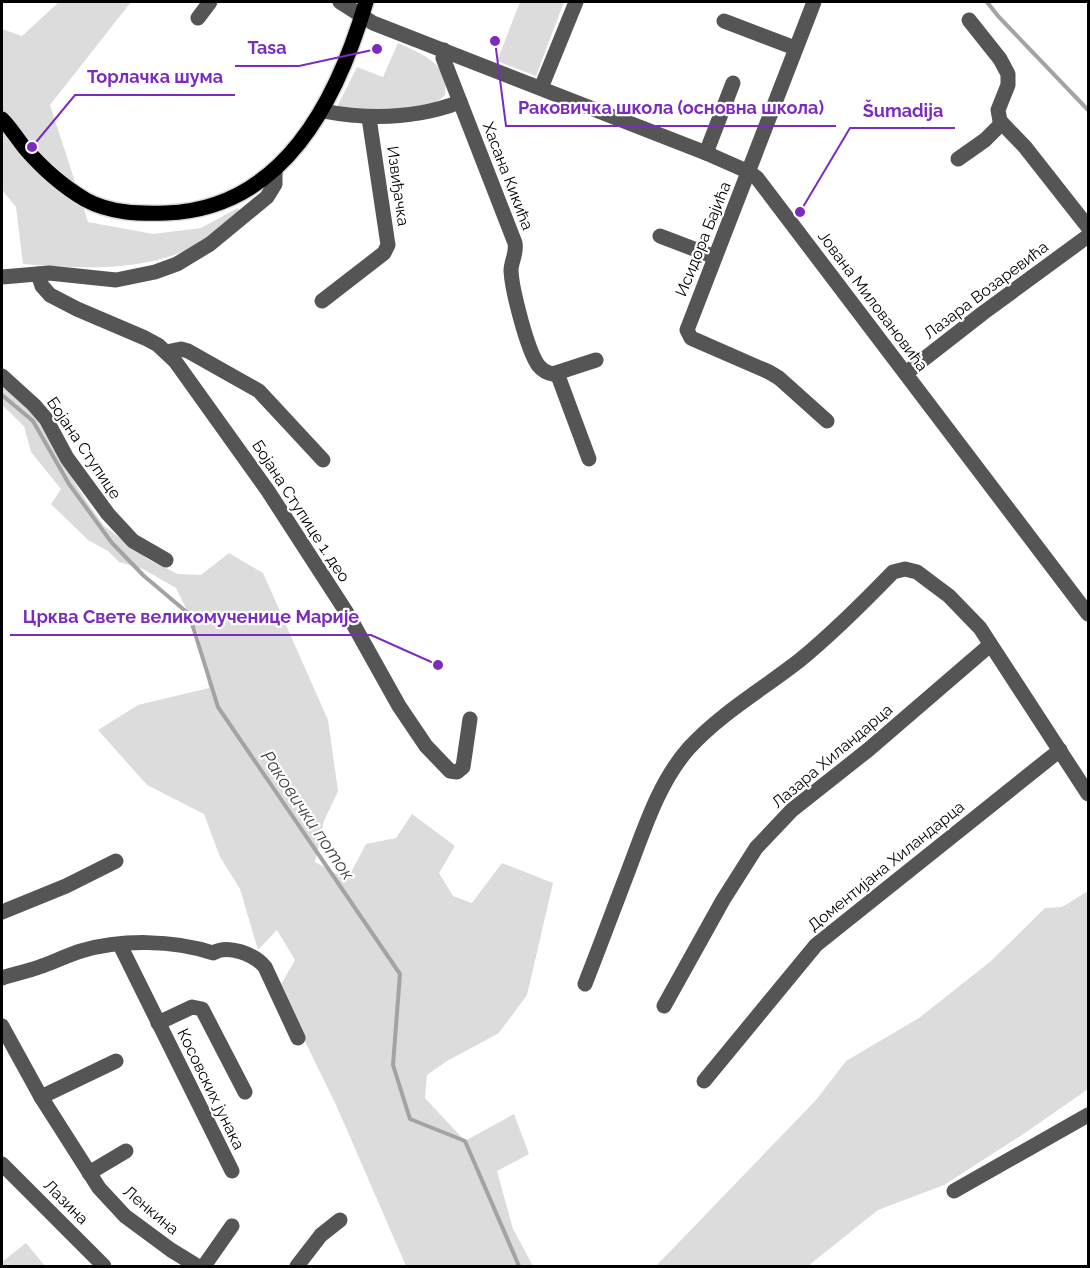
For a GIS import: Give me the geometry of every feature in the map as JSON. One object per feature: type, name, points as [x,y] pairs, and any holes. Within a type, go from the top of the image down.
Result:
[{"type":"main road","points":[[2,119],[46,171],[65,187],[88,201],[130,213],[181,213],[211,207],[242,194],[275,171],[295,149],[323,111],[366,2]]},
{"type":"street","points":[[198,18],[210,2]]},
{"type":"street","name":"Јована Миловановића","points":[[340,2],[373,24],[706,153],[749,172],[757,178],[1089,614]]},
{"type":"street","points":[[541,88],[576,2]]},
{"type":"street","name":"Исидора Бајића","points":[[814,2],[687,326],[689,336],[779,378],[827,422]]},
{"type":"street","points":[[969,20],[1000,59],[1008,74],[1008,85],[998,110],[1002,123],[1089,227]]},
{"type":"street","points":[[724,21],[795,48]]},
{"type":"street","name":"Хасана Кикића","points":[[444,50],[443,58],[515,243],[516,251],[511,271],[526,334],[537,364],[548,373],[557,373]]},
{"type":"street","points":[[706,153],[733,83]]},
{"type":"street","points":[[323,111],[369,118],[408,116],[441,109],[460,102]]},
{"type":"street","name":"Извиђачка","points":[[322,301],[384,253],[388,245],[369,118]]},
{"type":"street","points":[[958,159],[985,140],[1002,123]]},
{"type":"street","points":[[2,277],[60,273],[116,280],[147,274],[177,264],[210,244],[267,197],[275,184],[275,171]]},
{"type":"street","points":[[660,236],[715,257]]},
{"type":"street","name":"Лазара Возаревића","points":[[906,373],[983,313],[1089,236]]},
{"type":"street","name":"Бојана Ступице 1. део","points":[[38,274],[42,286],[50,295],[145,338],[176,362],[268,491],[347,613],[399,706],[426,746],[450,771],[457,772],[463,767],[470,719]]},
{"type":"street","points":[[166,352],[181,349],[188,351],[259,392],[323,460]]},
{"type":"street","points":[[589,459],[557,373],[596,360]]},
{"type":"street","name":"Бојана Ступице","points":[[2,376],[46,419],[68,458],[108,514],[133,541],[166,560]]},
{"type":"street","points":[[585,984],[645,825],[670,773],[689,748],[710,728],[837,629],[892,572],[905,569],[917,572],[930,581],[980,628],[1089,794]]},
{"type":"street","name":"Лазара Хиландарца","points":[[664,1006],[723,900],[756,848],[792,810],[868,750],[990,645]]},
{"type":"street","name":"Доментијана Хиландарца","points":[[704,1081],[816,945],[1060,750]]},
{"type":"street","points":[[2,912],[66,886],[116,861]]},
{"type":"street","points":[[2,978],[40,967],[81,951],[120,945],[164,943],[184,945],[213,953],[221,949],[230,949],[261,962],[298,1038]]},
{"type":"street","name":"Косовских јунака","points":[[120,945],[232,1171]]},
{"type":"street","name":"Косовских јунака","points":[[158,1023],[192,1007],[202,1009],[245,1092]]},
{"type":"street","name":"Ленкина","points":[[3,1034],[99,1188],[124,1216],[197,1266]]},
{"type":"street","points":[[41,1096],[116,1061]]},
{"type":"street","points":[[954,1191],[1089,1115]]},
{"type":"street","points":[[89,1173],[126,1151]]},
{"type":"street","name":"Лазина","points":[[2,1164],[104,1266]]},
{"type":"street","points":[[297,1266],[321,1235],[340,1220]]},
{"type":"street","points":[[204,1266],[232,1226]]},
{"type":"shaded area","points":[[59,2],[131,2],[50,105],[88,222],[153,234],[201,228],[238,208],[240,212],[204,241],[162,259],[139,264],[68,267],[23,264],[16,207],[2,190],[2,29],[22,36]]},
{"type":"shaded area","points":[[520,2],[564,2],[536,76],[497,61]]},
{"type":"shaded area","points":[[398,43],[424,56],[438,67],[443,75],[445,95],[423,107],[409,110],[337,107],[357,67],[383,77]]},
{"type":"shaded area","points":[[2,384],[22,401],[39,423],[104,526],[149,560],[178,574],[201,575],[229,553],[263,573],[328,720],[338,791],[324,821],[315,862],[347,880],[366,844],[396,838],[412,814],[455,846],[439,873],[453,896],[472,903],[502,863],[553,883],[527,995],[499,1033],[447,1061],[427,1075],[425,1098],[465,1141],[514,1114],[529,1154],[497,1171],[513,1229],[533,1266],[406,1266],[337,1107],[279,988],[295,960],[277,930],[258,950],[240,889],[220,857],[204,814],[147,785],[98,730],[138,705],[209,688],[198,633],[176,588],[143,569],[119,562],[108,551],[88,540],[51,504],[61,489],[31,452],[24,426],[2,405]]},
{"type":"shaded area","points":[[1088,891],[1088,1089],[944,1185],[878,1210],[808,1266],[656,1266],[816,1100],[846,1061],[919,1018],[991,961],[1045,908],[1062,907]]},
{"type":"shaded area","points":[[26,1243],[45,1266],[2,1266],[2,1262]]},
{"type":"waterway","points":[[987,2],[1088,110]]},
{"type":"waterway","name":"Раковички поток","points":[[2,395],[33,421],[69,484],[112,543],[144,576],[189,614],[218,707],[400,974],[393,1065],[410,1119],[465,1141],[519,1266]]},
{"type":"place","name":"Раковичка школа (основна школа)","points":[[495,41]]},
{"type":"place","name":"Tasa","points":[[377,49]]},
{"type":"place","name":"Торлачка шума","points":[[32,147]]},
{"type":"place","name":"Šumadija","points":[[800,212]]},
{"type":"place","name":"Црква Свете великомученице Марије","points":[[438,665]]}]
